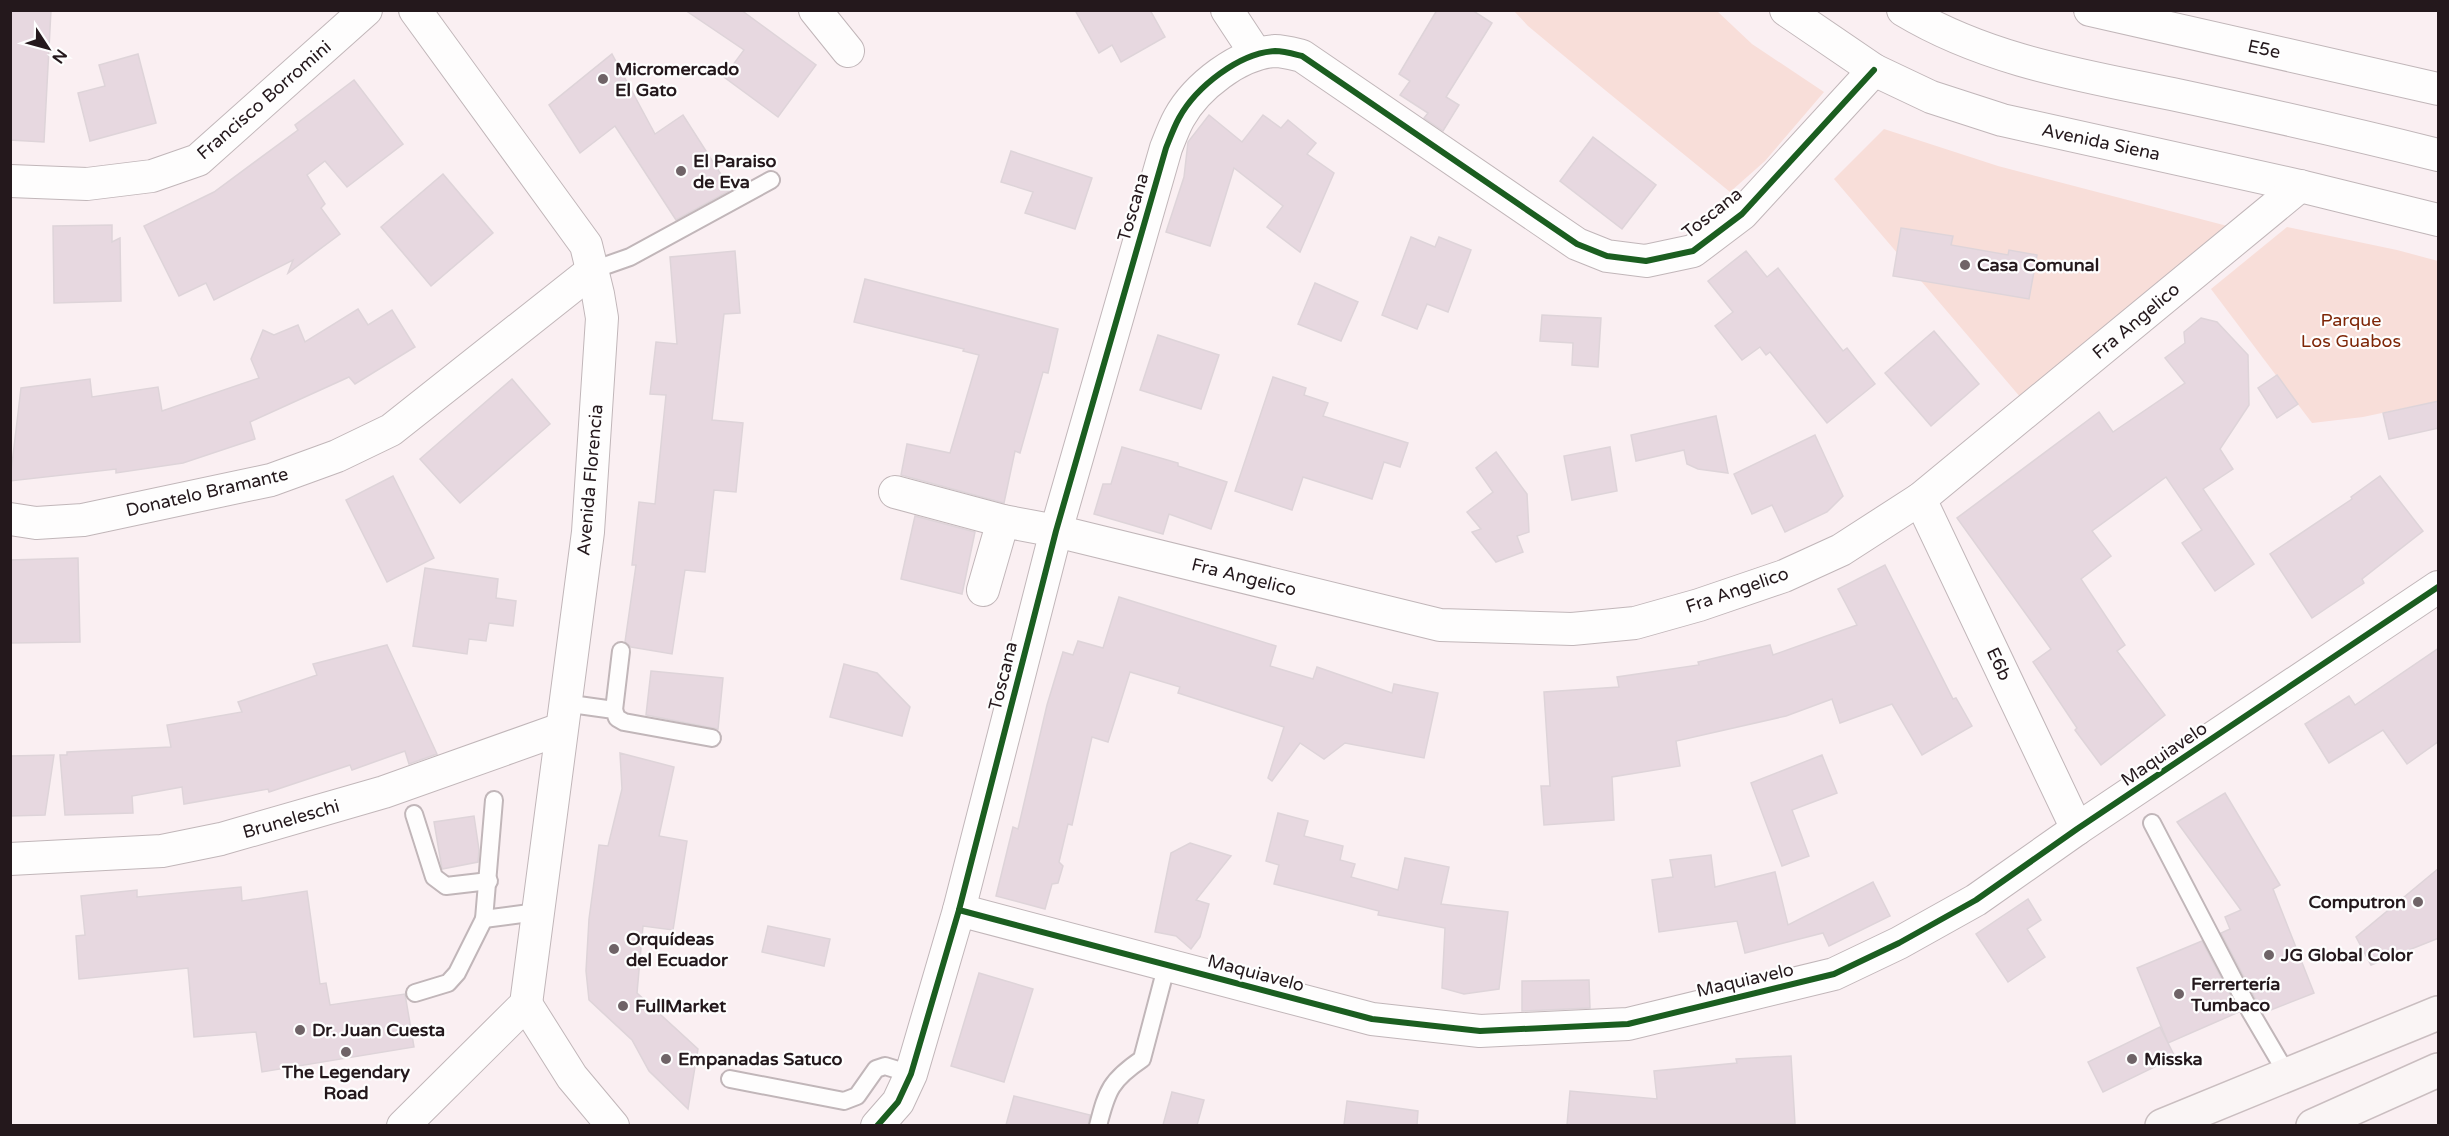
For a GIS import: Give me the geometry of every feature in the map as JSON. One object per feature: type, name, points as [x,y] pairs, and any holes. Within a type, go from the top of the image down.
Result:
[{"type":"main road","points":[[2162,1125],[2439,1013]]},
{"type":"main road","points":[[2313,1125],[2439,1070]]},
{"type":"street","name":"Francisco Borromini","points":[[10,181],[87,184],[152,176],[198,160],[366,10]]},
{"type":"street","name":"Avenida Florencia","points":[[415,10],[586,245],[602,318],[589,509],[526,1004]]},
{"type":"street","points":[[815,10],[848,51]]},
{"type":"street","points":[[1227,10],[1256,54]]},
{"type":"street","name":"Avenida Siena","points":[[1786,10],[1874,70],[1931,98],[2002,120],[2300,186],[2439,220]]},
{"type":"street","points":[[1903,10],[1933,28],[2032,65],[2334,128],[2439,155]]},
{"type":"street","name":"E5e","points":[[2090,10],[2436,84]]},
{"type":"street","name":"Toscana","points":[[877,1125],[898,1102],[911,1074],[959,910],[1056,531],[1171,138],[1179,117],[1201,91],[1224,69],[1256,54],[1276,51],[1302,56],[1577,244],[1607,256],[1646,261],[1693,250],[1742,214],[1874,70]]},
{"type":"street","name":"Fra Angelico","points":[[895,492],[1003,521],[1056,531],[1440,625],[1572,629],[1635,623],[1699,605],[1784,576],[1841,550],[1920,499],[2300,186]]},
{"type":"street","name":"Donatelo Bramante","points":[[10,519],[36,523],[83,520],[271,480],[337,456],[391,430],[592,270]]},
{"type":"street","name":"E6b","points":[[1920,499],[2077,829]]},
{"type":"street","points":[[983,590],[1003,521]]},
{"type":"street","name":"Maquiavelo","points":[[959,910],[1372,1019],[1480,1030],[1628,1024],[1834,974],[1899,943],[1976,900],[2077,829],[2439,587]]},
{"type":"street","name":"Bruneleschi","points":[[10,859],[162,851],[221,839],[384,792],[562,716]]},
{"type":"street","points":[[403,1125],[526,1004],[572,1077],[614,1125]]},
{"type":"lane","points":[[592,270],[630,256],[771,180]]},
{"type":"lane","points":[[621,651],[614,710],[617,718],[624,722],[712,738]]},
{"type":"lane","points":[[562,716],[614,710]]},
{"type":"lane","points":[[415,993],[448,982],[457,973],[484,919],[489,881],[494,800]]},
{"type":"lane","points":[[414,814],[434,877],[440,883],[446,886],[489,881]]},
{"type":"lane","points":[[2152,823],[2250,1011],[2287,1074]]},
{"type":"lane","points":[[484,919],[537,912]]},
{"type":"lane","points":[[1098,1125],[1106,1095],[1121,1074],[1142,1059],[1167,964]]},
{"type":"lane","points":[[730,1079],[844,1101],[857,1096],[876,1069],[885,1066],[911,1074]]},
{"type":"green space","points":[[1514,11],[1717,11],[1752,44],[1824,92],[1765,161],[1730,192],[1528,26]]},
{"type":"green space","points":[[1884,129],[1998,166],[2235,228],[2027,405],[1834,179]]},
{"type":"green space","name":"Parque Los Guabos","points":[[2287,227],[2438,261],[2438,401],[2363,417],[2312,423],[2211,289]]},
{"type":"building","points":[[10,10],[51,10],[44,142],[10,140]]},
{"type":"building","points":[[685,10],[741,10],[816,65],[778,117],[724,77],[744,50]]},
{"type":"building","points":[[1075,10],[1150,10],[1165,37],[1121,62],[1112,45],[1099,53]]},
{"type":"building","points":[[1437,10],[1472,10],[1492,23],[1446,97],[1459,105],[1443,131],[1424,118],[1428,113],[1400,95],[1410,81],[1399,74]]},
{"type":"building","points":[[138,54],[156,123],[90,141],[78,93],[105,86],[99,65]]},
{"type":"building","points":[[612,54],[655,134],[683,115],[731,190],[676,220],[615,126],[580,153],[549,105]]},
{"type":"building","points":[[354,80],[403,144],[347,187],[325,161],[307,175],[325,204],[321,208],[340,234],[288,273],[293,260],[214,300],[206,283],[179,296],[144,226],[214,192],[298,130],[295,125]]},
{"type":"building","points":[[1209,115],[1242,142],[1263,115],[1281,128],[1288,120],[1316,143],[1307,154],[1334,173],[1300,252],[1267,227],[1283,206],[1234,168],[1210,246],[1166,232],[1184,177],[1188,142]]},
{"type":"building","points":[[1593,137],[1656,185],[1622,229],[1560,181]]},
{"type":"building","points":[[1011,151],[1092,178],[1075,229],[1025,213],[1033,192],[1001,182]]},
{"type":"building","points":[[443,174],[493,233],[431,286],[381,227]]},
{"type":"building","points":[[112,225],[112,242],[120,238],[121,301],[54,303],[53,226]]},
{"type":"building","name":"Casa Comunal","points":[[1901,228],[1953,236],[1951,245],[2008,255],[2009,250],[2037,255],[2029,299],[1893,276]]},
{"type":"building","points":[[1411,237],[1435,247],[1439,237],[1471,250],[1448,312],[1427,304],[1417,329],[1382,315]]},
{"type":"building","points":[[735,251],[740,313],[724,314],[712,420],[743,423],[736,492],[714,490],[705,572],[685,570],[672,654],[631,647],[625,642],[636,565],[632,565],[639,502],[655,504],[666,395],[650,394],[656,342],[677,344],[670,257]]},
{"type":"building","points":[[1746,251],[1767,277],[1778,268],[1843,351],[1847,348],[1875,384],[1827,423],[1770,352],[1766,355],[1760,347],[1742,360],[1715,326],[1733,312],[1708,281]]},
{"type":"building","points":[[865,279],[1058,329],[1048,373],[1043,372],[1020,453],[1015,451],[1004,503],[901,475],[907,444],[950,453],[979,355],[963,351],[964,349],[854,322]]},
{"type":"building","points":[[1315,283],[1358,302],[1341,341],[1298,324]]},
{"type":"building","points":[[358,309],[368,325],[392,310],[415,347],[355,384],[349,377],[250,422],[255,439],[183,463],[116,473],[116,469],[10,481],[21,388],[90,379],[92,397],[158,387],[162,411],[259,378],[251,359],[263,330],[274,335],[298,325],[305,342]]},
{"type":"building","points":[[1542,315],[1601,318],[1598,367],[1572,365],[1573,343],[1540,341]]},
{"type":"building","points":[[2201,318],[2217,322],[2248,355],[2249,405],[2220,449],[2233,469],[2203,489],[2254,564],[2215,591],[2182,543],[2202,530],[2166,477],[2092,531],[2111,556],[2081,579],[2125,645],[2117,651],[2165,715],[2101,765],[2075,730],[2077,728],[2033,662],[2051,649],[1957,518],[2099,412],[2113,432],[2185,383],[2165,358],[2185,343],[2184,332]]},
{"type":"building","points":[[1934,331],[1979,384],[1931,426],[1885,373]]},
{"type":"building","points":[[1158,335],[1219,355],[1201,409],[1140,390]]},
{"type":"building","points":[[2277,375],[2298,404],[2277,418],[2258,388]]},
{"type":"building","points":[[1273,377],[1306,388],[1304,395],[1328,403],[1323,416],[1408,443],[1400,467],[1384,462],[1372,499],[1303,477],[1292,510],[1235,491]]},
{"type":"building","points":[[512,379],[550,424],[460,503],[420,459]]},
{"type":"building","points":[[2439,401],[2439,428],[2389,439],[2383,413]]},
{"type":"building","points":[[1716,416],[1728,473],[1698,469],[1687,464],[1684,450],[1636,461],[1631,435]]},
{"type":"building","points":[[1815,435],[1843,496],[1827,512],[1785,532],[1772,505],[1752,514],[1734,474]]},
{"type":"building","points":[[1122,447],[1178,463],[1178,466],[1227,482],[1211,529],[1169,514],[1163,534],[1094,514],[1103,484],[1111,484]]},
{"type":"building","points":[[1610,447],[1617,491],[1572,500],[1564,456]]},
{"type":"building","points":[[1496,452],[1527,494],[1529,532],[1517,536],[1523,552],[1496,562],[1472,532],[1481,529],[1467,512],[1493,492],[1476,468]]},
{"type":"building","points":[[393,476],[434,558],[387,582],[346,500]]},
{"type":"building","points":[[2380,476],[2423,531],[2362,579],[2364,583],[2312,618],[2270,554],[2352,499],[2351,497]]},
{"type":"building","points":[[915,516],[975,532],[962,594],[901,579]]},
{"type":"building","points":[[78,558],[80,642],[11,643],[10,560]]},
{"type":"building","points":[[1885,565],[1953,699],[1956,698],[1972,726],[1922,755],[1892,704],[1840,723],[1832,699],[1786,716],[1676,741],[1680,766],[1612,777],[1614,820],[1544,825],[1541,786],[1550,786],[1544,692],[1619,687],[1617,677],[1699,665],[1698,662],[1770,645],[1773,655],[1857,625],[1838,589]]},
{"type":"building","points":[[425,568],[498,579],[496,598],[516,601],[513,626],[489,623],[486,641],[469,639],[467,654],[413,646]]},
{"type":"building","points":[[1119,597],[1276,646],[1270,666],[1313,679],[1317,667],[1392,693],[1394,684],[1438,693],[1424,758],[1345,743],[1324,759],[1300,743],[1272,781],[1268,778],[1284,727],[1178,693],[1180,687],[1130,672],[1108,742],[1092,737],[1072,825],[1068,824],[1059,862],[1063,866],[1058,883],[1052,884],[1045,909],[996,896],[1013,827],[1018,829],[1047,705],[1063,652],[1073,655],[1078,641],[1103,648]]},
{"type":"building","points":[[387,645],[437,754],[409,764],[405,751],[352,770],[350,765],[269,792],[268,789],[184,804],[182,787],[132,796],[133,813],[65,815],[60,755],[67,755],[67,752],[171,747],[167,725],[242,712],[238,702],[317,675],[313,664]]},
{"type":"building","points":[[2439,648],[2439,741],[2407,764],[2383,730],[2329,763],[2305,724],[2349,696],[2355,705]]},
{"type":"building","points":[[844,664],[877,673],[910,707],[902,736],[830,717]]},
{"type":"building","points":[[651,671],[723,678],[718,729],[646,715]]},
{"type":"building","points":[[620,753],[674,767],[659,836],[687,841],[673,930],[643,926],[637,993],[698,1049],[688,1109],[649,1071],[632,1040],[589,1000],[586,971],[589,919],[599,845],[608,846],[622,789]]},
{"type":"building","points":[[54,755],[45,815],[10,816],[10,756]]},
{"type":"building","points":[[1822,755],[1837,793],[1792,810],[1809,856],[1782,866],[1751,783]]},
{"type":"building","points":[[2225,793],[2280,885],[2273,889],[2314,993],[2263,1013],[2221,933],[2230,929],[2225,917],[2241,910],[2177,822]]},
{"type":"building","points":[[1278,813],[1308,821],[1304,836],[1343,846],[1340,860],[1355,864],[1351,877],[1398,890],[1405,858],[1449,867],[1441,904],[1508,912],[1499,989],[1464,994],[1442,988],[1445,928],[1378,915],[1379,911],[1274,884],[1279,865],[1266,861]]},
{"type":"building","points":[[474,816],[479,850],[478,862],[442,869],[434,822]]},
{"type":"building","points":[[1190,843],[1231,856],[1196,900],[1209,904],[1200,937],[1191,949],[1176,936],[1155,932],[1171,853]]},
{"type":"building","points":[[1711,855],[1715,887],[1775,872],[1788,925],[1873,882],[1890,916],[1829,946],[1823,933],[1745,953],[1737,921],[1659,932],[1652,880],[1673,877],[1670,860]]},
{"type":"building","name":"Computron","points":[[2439,868],[2439,938],[2371,965],[2356,937]]},
{"type":"building","points":[[241,887],[242,901],[307,891],[320,984],[326,983],[330,1005],[405,994],[414,1047],[262,1072],[256,1032],[194,1037],[188,968],[79,979],[76,936],[85,935],[81,896],[137,890],[137,897]]},
{"type":"building","points":[[2028,899],[2041,920],[2027,929],[2045,957],[2008,982],[1976,934]]},
{"type":"building","points":[[768,926],[830,939],[824,966],[762,952]]},
{"type":"building","name":"Ferrertería Tumbaco","points":[[2202,941],[2239,1012],[2168,1043],[2137,968]]},
{"type":"building","points":[[979,973],[1033,989],[1004,1082],[951,1066]]},
{"type":"building","points":[[1589,980],[1590,1008],[1522,1011],[1522,981]]},
{"type":"building","name":"Misska","points":[[2160,1027],[2175,1057],[2103,1092],[2088,1062]]},
{"type":"building","points":[[1791,1056],[1795,1124],[1567,1125],[1570,1091],[1657,1099],[1654,1071],[1737,1063],[1736,1059]]},
{"type":"building","points":[[1172,1092],[1204,1100],[1197,1125],[1163,1125]]},
{"type":"building","points":[[1014,1096],[1090,1115],[1088,1125],[1006,1125]]},
{"type":"building","points":[[1347,1101],[1418,1111],[1417,1125],[1344,1125]]},
{"type":"cycle path","points":[[877,1126],[898,1102],[911,1074],[959,910],[1056,531],[1166,148],[1179,118],[1196,95],[1220,74],[1247,58],[1275,51],[1302,56],[1577,244],[1607,256],[1646,261],[1693,251],[1742,214],[1874,70]]},
{"type":"cycle path","points":[[959,910],[1372,1019],[1480,1031],[1628,1024],[1834,974],[1899,943],[1976,900],[2077,829],[2438,587]]},
{"type":"place","name":"Micromercado El Gato","points":[[603,79]]},
{"type":"place","name":"El Paraiso de Eva","points":[[681,171]]},
{"type":"place","name":"Casa Comunal","points":[[1965,265]]},
{"type":"place","name":"Computron","points":[[2418,902]]},
{"type":"place","name":"Orquídeas del Ecuador","points":[[614,949]]},
{"type":"place","name":"JG Global Color","points":[[2269,955]]},
{"type":"place","name":"Ferrertería Tumbaco","points":[[2179,994]]},
{"type":"place","name":"FullMarket","points":[[623,1006]]},
{"type":"place","name":"Dr. Juan Cuesta","points":[[300,1030]]},
{"type":"place","name":"The Legendary Road","points":[[346,1052]]},
{"type":"place","name":"Empanadas Satuco","points":[[666,1059]]},
{"type":"place","name":"Misska","points":[[2132,1059]]}]
